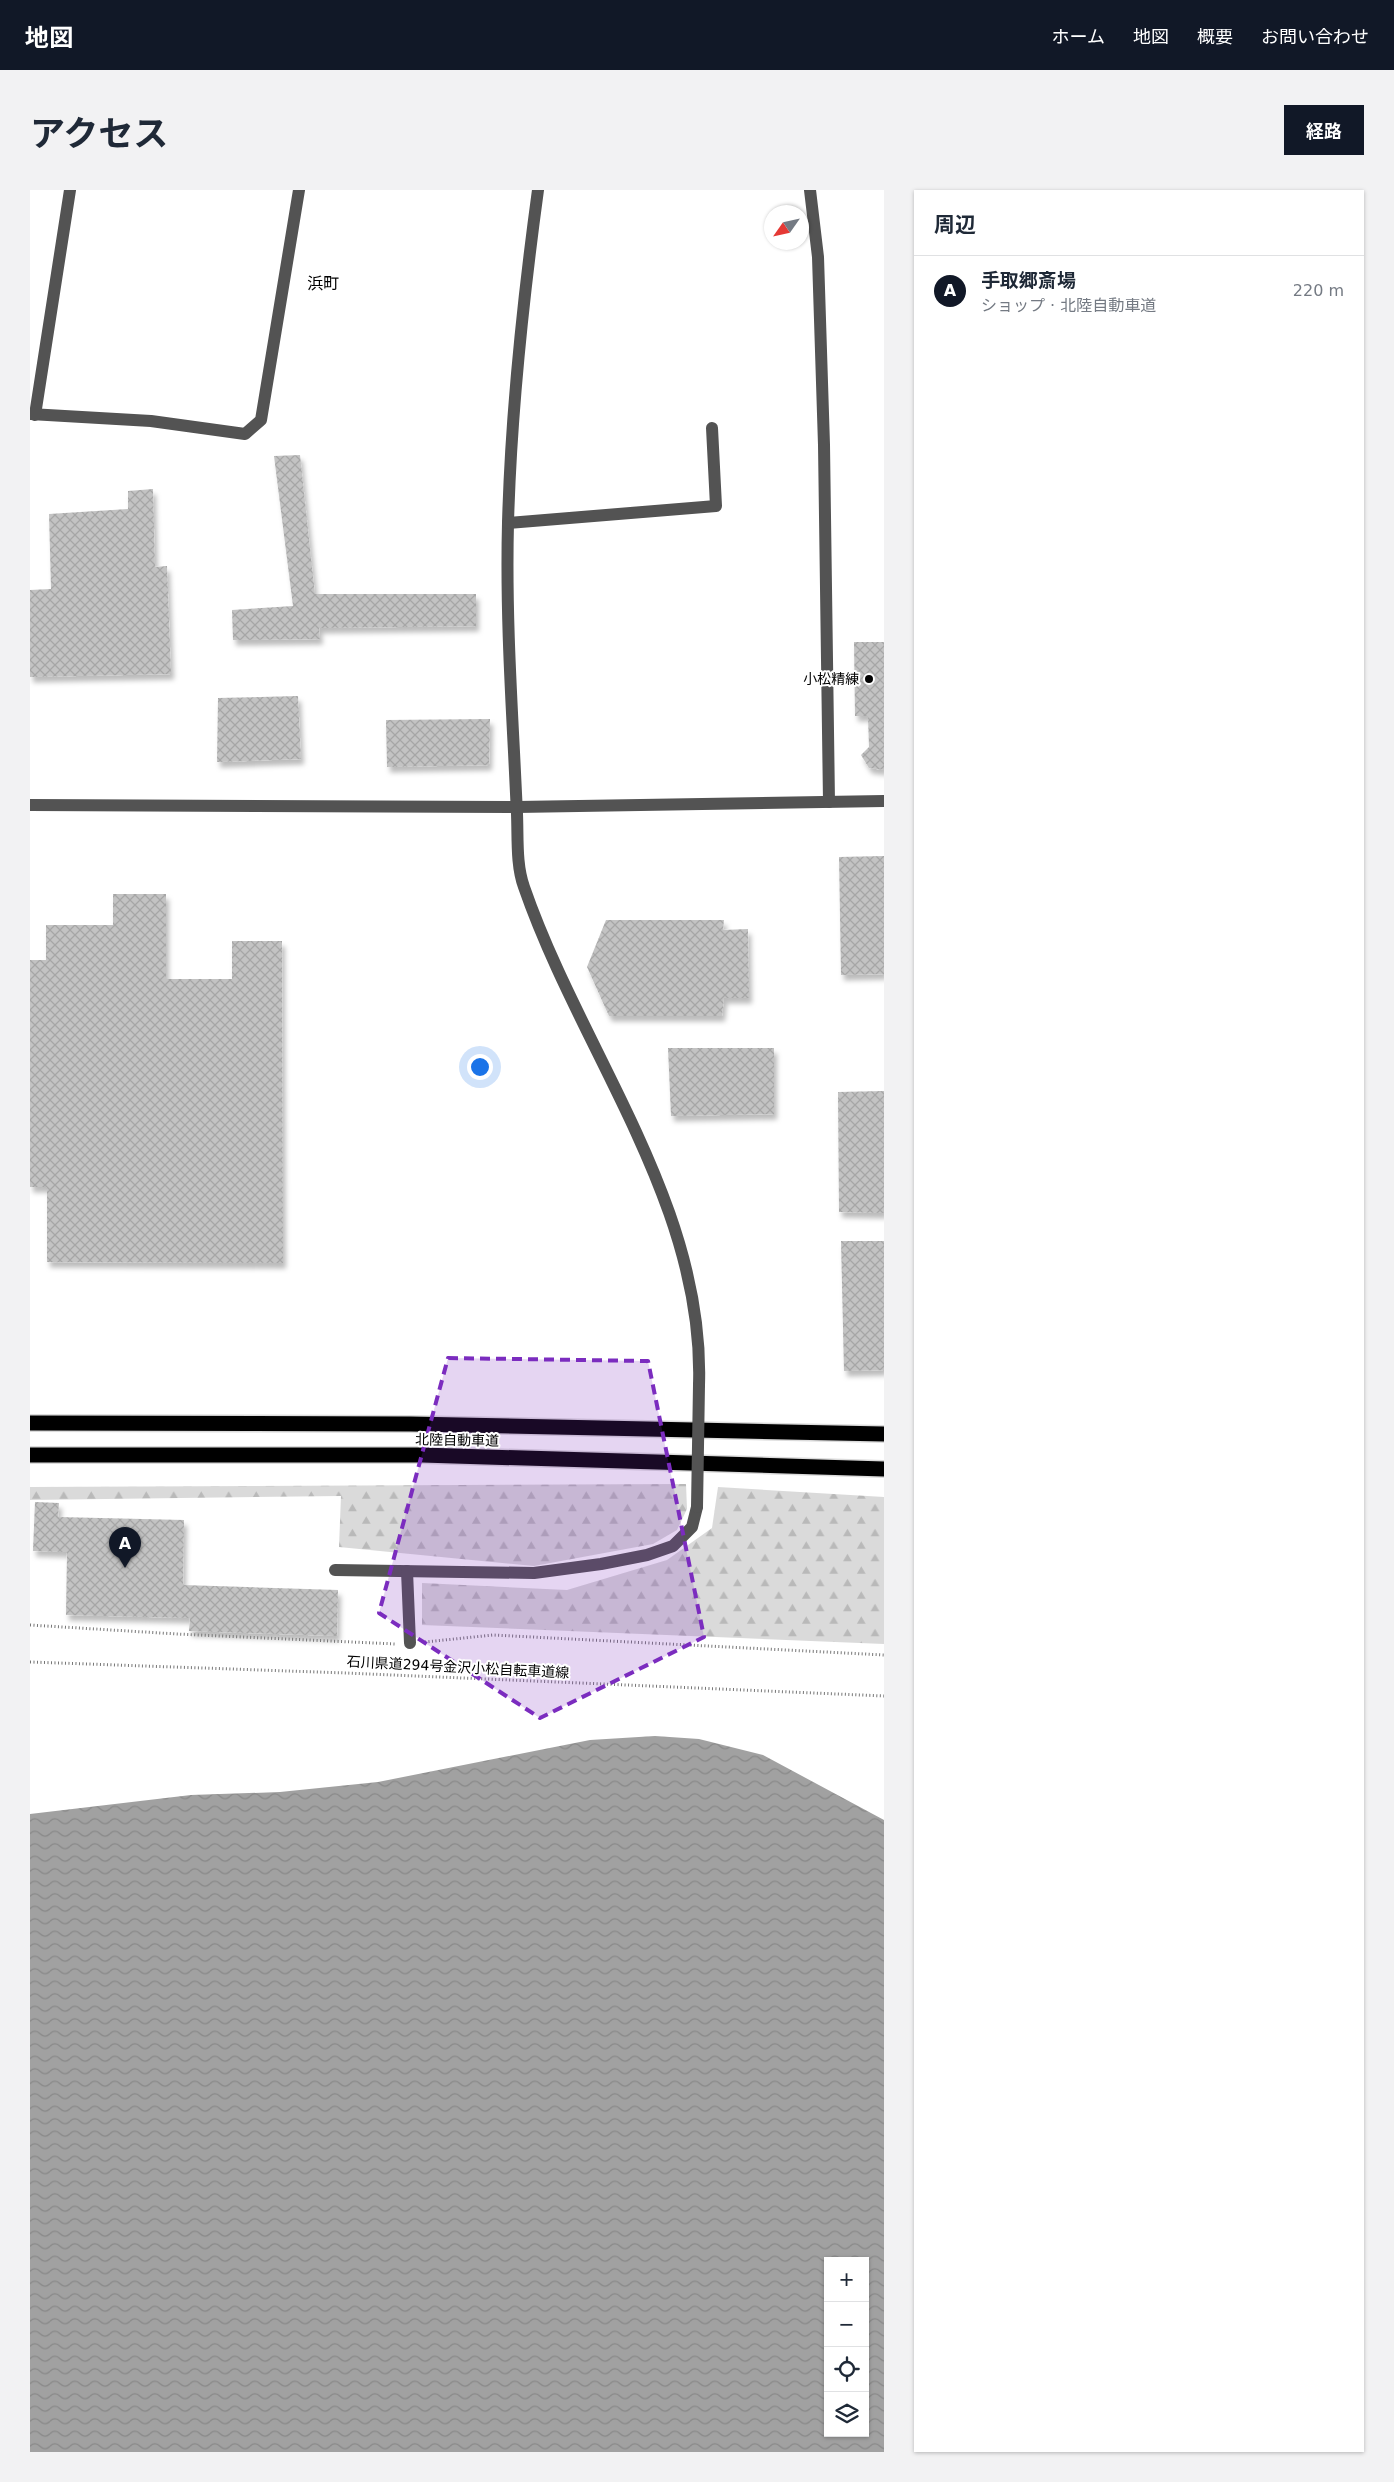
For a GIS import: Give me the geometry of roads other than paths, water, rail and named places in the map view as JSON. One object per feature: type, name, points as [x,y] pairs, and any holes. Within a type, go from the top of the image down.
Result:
[{"type":"highway","name":"北陸自動車道","points":[[30,1423],[411,1424],[884,1434]]},
{"type":"highway","name":"北陸自動車道","points":[[30,1455],[431,1456],[884,1469]]},
{"type":"street","points":[[70,190],[32,414],[151,421],[245,434],[261,420],[299,190]]},
{"type":"street","points":[[335,1570],[534,1573],[647,1555],[673,1546],[692,1527],[697,1507],[700,1359],[694,1301],[677,1239],[652,1171],[585,1029],[523,885],[518,850],[508,523],[520,328],[538,190]]},
{"type":"street","points":[[810,190],[818,257],[829,802]]},
{"type":"street","points":[[508,523],[716,506],[712,428]]},
{"type":"street","points":[[30,805],[517,807],[884,801]]},
{"type":"street","points":[[407,1572],[410,1643]]},
{"type":"water","points":[[655,1736],[699,1739],[763,1755],[884,1820],[884,2452],[30,2452],[30,1814],[191,1795],[280,1792],[378,1782],[590,1740]]},
{"type":"place","name":"小松精練","points":[[869,679]]},
{"type":"place","name":"手取郷斎場","points":[[125,1568]]},
{"type":"district","name":"浜町","points":[[323,283]]}]
